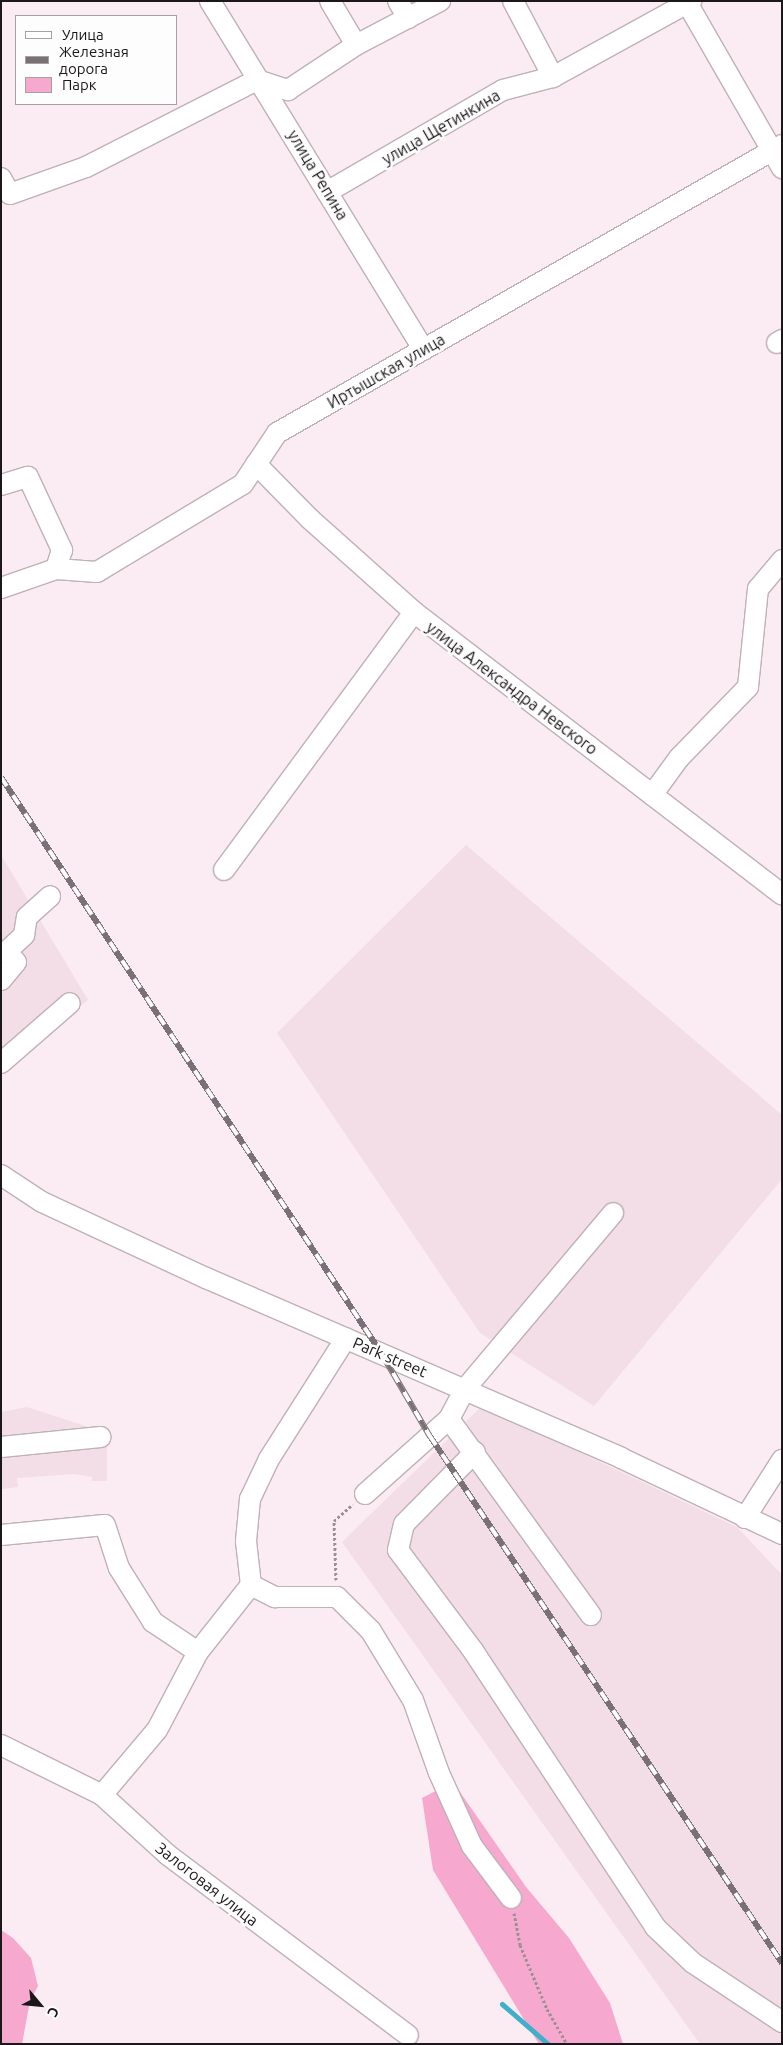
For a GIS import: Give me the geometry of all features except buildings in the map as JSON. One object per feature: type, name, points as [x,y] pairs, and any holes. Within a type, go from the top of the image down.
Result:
[{"type":"street","name":"улица Репина","points":[[210,1],[424,350]]},
{"type":"street","points":[[330,1],[356,45]]},
{"type":"street","points":[[6,186],[86,167],[257,80],[288,90],[356,45],[403,10],[440,1]]},
{"type":"street","points":[[513,1],[553,77]]},
{"type":"street","points":[[688,2],[779,155]]},
{"type":"street","name":"улица Щетинкина","points":[[327,192],[503,90],[553,77],[688,2]]},
{"type":"street","name":"Иртышская улица","points":[[1,588],[56,569],[98,572],[243,484],[277,433],[779,155]]},
{"type":"street","name":"улица Александра Невского","points":[[256,464],[310,519],[414,612],[782,894]]},
{"type":"street","points":[[1,485],[28,477],[62,550],[56,569]]},
{"type":"street","points":[[652,795],[680,758],[748,688],[758,589],[782,560]]},
{"type":"street","points":[[224,870],[414,612]]},
{"type":"street","points":[[1,980],[16,962],[6,952],[24,935],[26,918],[50,896]]},
{"type":"street","points":[[1,1064],[70,1003]]},
{"type":"street","name":"Park street","points":[[1,1175],[42,1202],[346,1338],[465,1388],[621,1458],[782,1534]]},
{"type":"street","points":[[365,1494],[449,1419],[465,1388],[613,1213]]},
{"type":"street","points":[[102,1795],[157,1730],[198,1652],[251,1586],[246,1541],[250,1499],[269,1459],[346,1338]]},
{"type":"street","points":[[449,1419],[475,1452],[591,1615]]},
{"type":"street","points":[[1,1447],[101,1437]]},
{"type":"street","points":[[475,1452],[404,1524],[398,1550],[474,1652],[655,1928],[693,1963],[782,2022]]},
{"type":"street","points":[[745,1518],[782,1460]]},
{"type":"street","points":[[1,1535],[105,1524],[119,1568],[153,1622],[198,1652]]},
{"type":"street","points":[[251,1586],[275,1597],[337,1597],[370,1631],[413,1700],[440,1773],[472,1846],[511,1898]]},
{"type":"street","name":"Залоговая улица","points":[[1,1745],[102,1795],[168,1856],[408,2035]]},
{"type":"path","points":[[337,1597],[334,1521],[365,1494]]},
{"type":"path","points":[[511,1898],[520,1945],[548,2009],[567,2044]]},
{"type":"shaded area","points":[[466,845],[782,1115],[782,1179],[594,1406],[480,1333],[277,1033]]},
{"type":"shaded area","points":[[1,855],[88,1000],[1,1070]]},
{"type":"shaded area","points":[[482,1406],[737,1527],[782,1575],[782,2044],[700,2044],[342,1542]]},
{"type":"shaded area","points":[[27,1407],[107,1433],[107,1481],[92,1481],[92,1477],[75,1474],[17,1478],[18,1487],[2,1489],[1,1412]]},
{"type":"green space","points":[[453,1782],[526,1887],[569,1938],[610,2003],[623,2044],[539,2044],[433,1870],[422,1798]]},
{"type":"green space","points":[[1,1930],[13,1938],[31,1958],[38,1986],[30,2001],[22,2044],[1,2044]]},
{"type":"waterway","points":[[502,2004],[548,2044]]},
{"type":"railway","points":[[1,777],[382,1354],[430,1436],[782,1963]]}]
